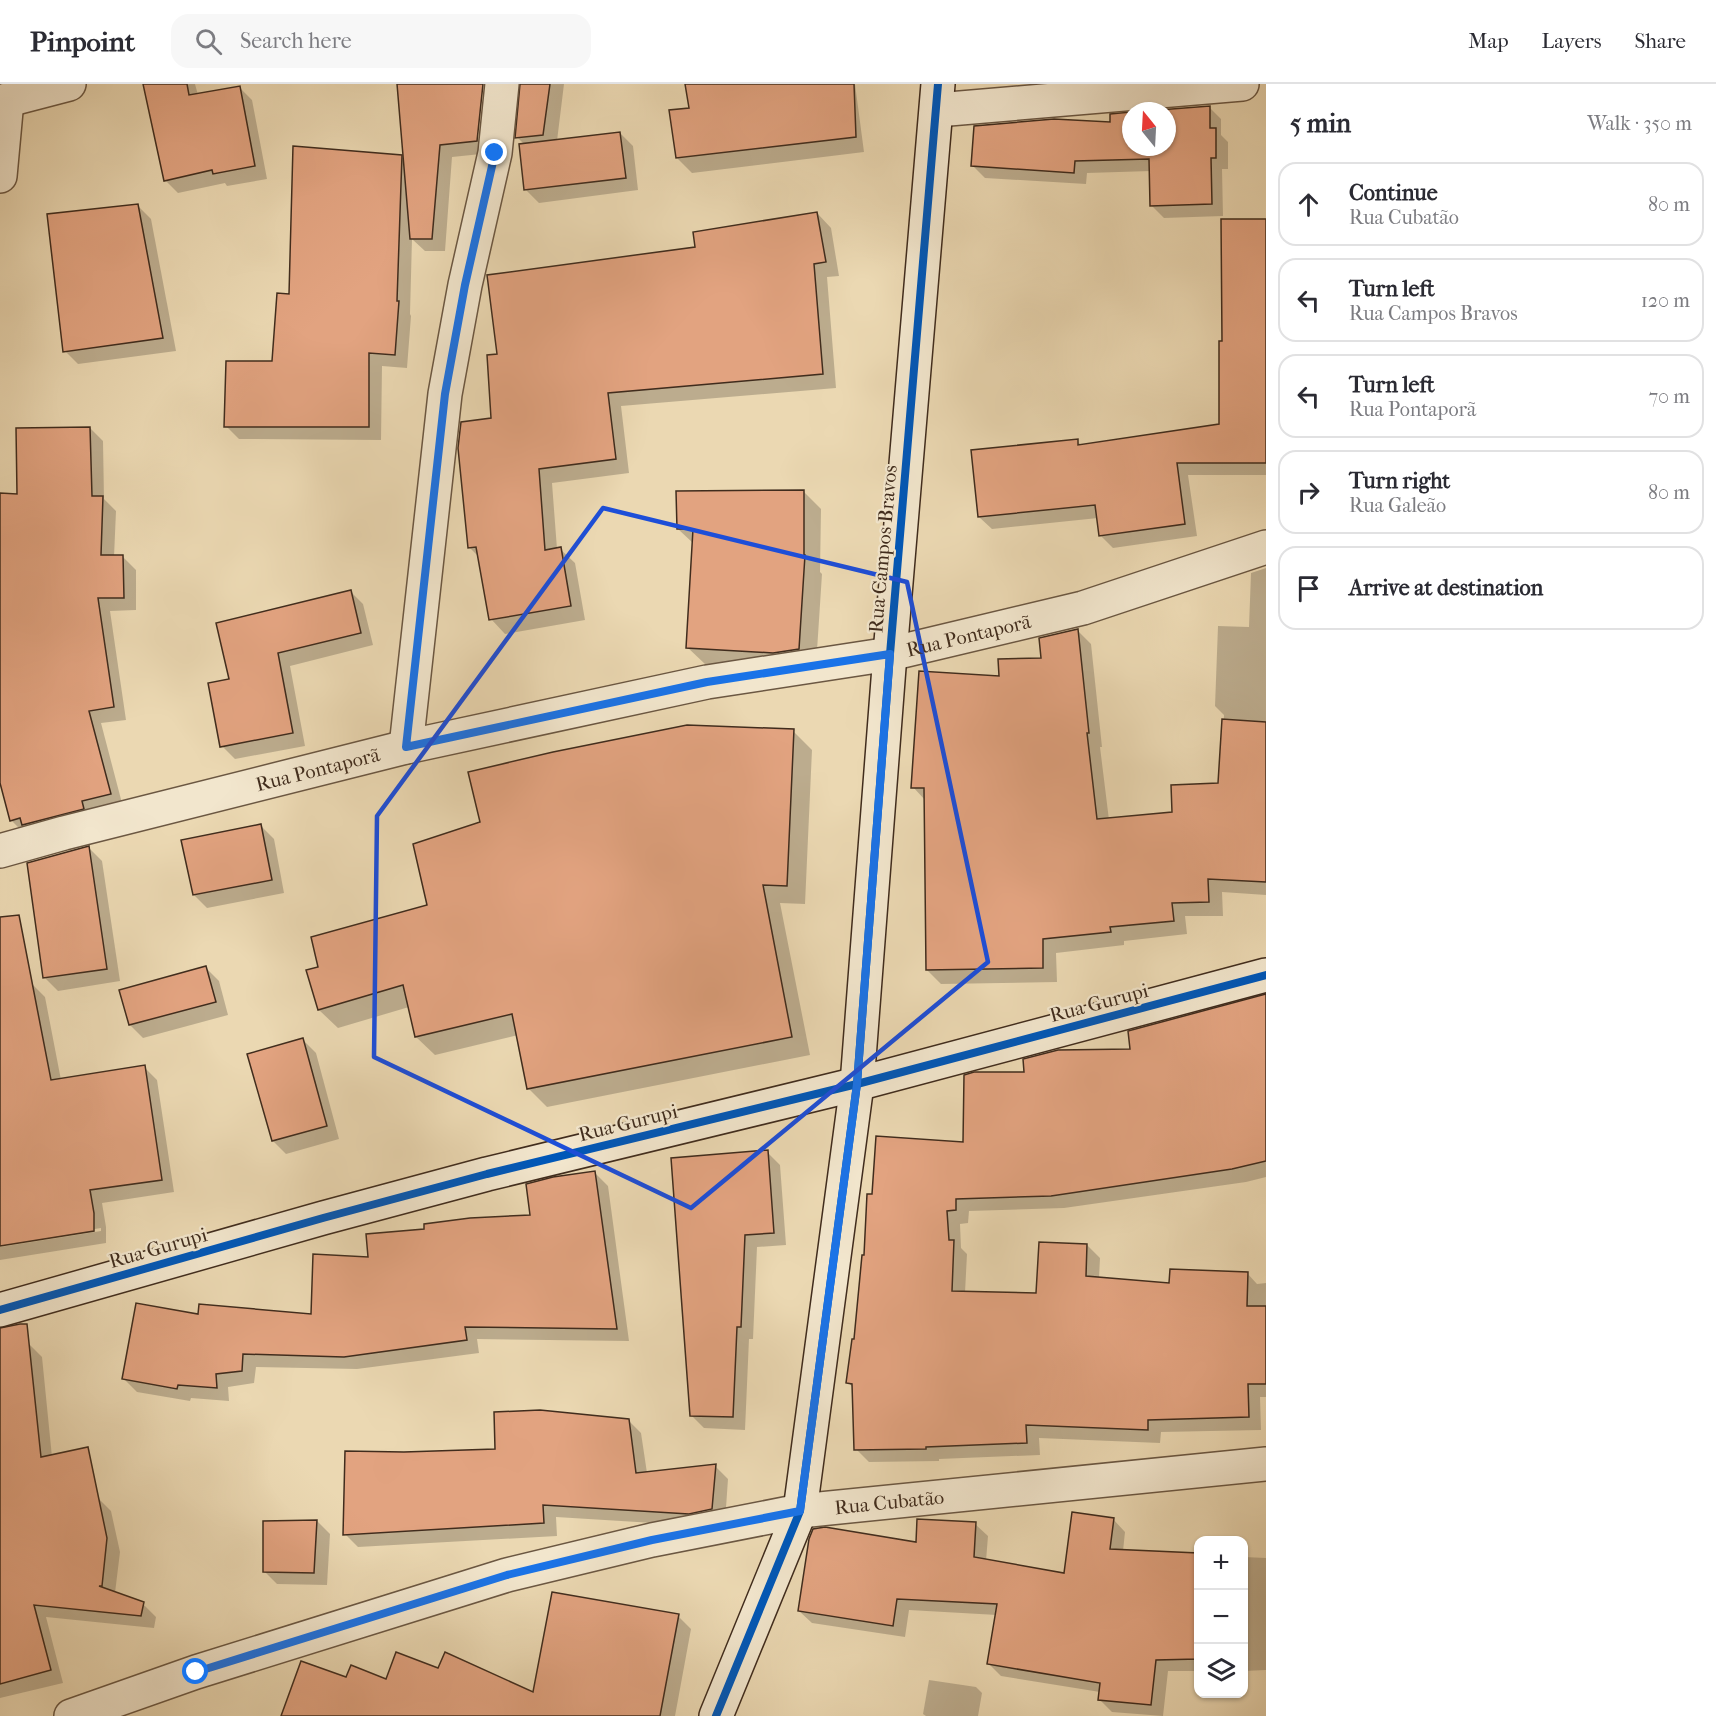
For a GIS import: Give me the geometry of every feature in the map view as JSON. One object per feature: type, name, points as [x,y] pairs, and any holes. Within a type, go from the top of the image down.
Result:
[{"type":"street","points":[[0,176],[3,101],[69,84]]},
{"type":"street","points":[[406,747],[445,394],[465,285],[495,153],[502,84]]},
{"type":"street","points":[[938,97],[1242,84]]},
{"type":"street","name":"Rua Campos Bravos","points":[[716,1716],[800,1511],[857,1084],[890,654],[938,97]]},
{"type":"street","name":"Rua Pontaporã","points":[[0,851],[406,747],[707,682],[890,654],[1083,608],[1266,547]]},
{"type":"street","name":"Rua Gurupi","points":[[0,1310],[487,1174],[857,1084],[1266,975]]},
{"type":"street","name":"Rua Cubatão","points":[[71,1716],[196,1672],[507,1575],[652,1540],[800,1511],[1266,1464]]},
{"type":"highlighted area","points":[[603,508],[907,582],[988,962],[691,1208],[374,1057],[377,816]]},
{"type":"building","points":[[143,84],[187,84],[189,95],[240,86],[255,166],[213,174],[212,170],[164,181]]},
{"type":"building","points":[[397,84],[483,84],[477,141],[440,145],[432,239],[410,239]]},
{"type":"building","points":[[520,84],[550,84],[543,135],[515,138]]},
{"type":"building","points":[[685,84],[854,84],[856,137],[676,158],[669,110],[689,108]]},
{"type":"building","points":[[1210,106],[1210,128],[1216,128],[1216,158],[1211,158],[1212,204],[1150,206],[1149,159],[1075,161],[1074,173],[971,166],[974,126],[1054,119],[1110,122],[1110,114],[1122,113],[1122,156],[1176,156],[1176,109]]},
{"type":"building","points":[[620,132],[626,178],[524,190],[519,144]]},
{"type":"building","points":[[293,146],[402,155],[397,301],[399,301],[395,355],[369,353],[369,427],[224,427],[226,361],[272,361],[277,293],[289,294]]},
{"type":"building","points":[[138,204],[163,338],[63,352],[47,214]]},
{"type":"building","points":[[817,212],[826,262],[814,264],[823,374],[608,393],[616,459],[539,469],[545,550],[561,547],[571,606],[489,620],[476,547],[468,548],[458,448],[461,422],[491,418],[487,355],[497,354],[487,275],[695,247],[693,232]]},
{"type":"building","points":[[1221,219],[1266,219],[1266,463],[1177,463],[1185,524],[1099,536],[1095,505],[978,517],[971,450],[1078,439],[1078,445],[1219,424],[1219,341],[1222,341]]},
{"type":"building","points":[[90,427],[92,496],[103,496],[101,555],[123,555],[124,598],[98,598],[114,707],[89,711],[111,794],[82,801],[84,809],[22,825],[20,818],[10,821],[0,783],[0,493],[17,494],[16,428]]},
{"type":"building","points":[[804,490],[805,555],[799,649],[773,653],[686,648],[693,529],[677,529],[676,491]]},
{"type":"building","points":[[351,590],[361,633],[278,653],[293,733],[220,747],[208,683],[229,679],[216,623]]},
{"type":"building","points":[[1078,629],[1097,819],[1172,812],[1171,785],[1218,783],[1222,719],[1266,722],[1266,882],[1208,879],[1209,902],[1172,903],[1174,921],[1110,927],[1111,932],[1043,939],[1043,968],[926,970],[924,788],[911,788],[919,671],[999,676],[998,659],[1041,658],[1039,638]]},
{"type":"building","points":[[687,725],[794,729],[787,886],[763,885],[792,1037],[527,1089],[512,1014],[415,1037],[403,985],[318,1010],[306,970],[318,967],[311,937],[427,905],[413,844],[480,822],[468,772]]},
{"type":"building","points":[[261,824],[272,880],[193,895],[181,840]]},
{"type":"building","points":[[89,846],[107,969],[43,978],[27,863]]},
{"type":"building","points":[[19,915],[51,1080],[145,1065],[162,1180],[90,1190],[94,1231],[0,1246],[0,917]]},
{"type":"building","points":[[206,966],[216,1002],[129,1025],[119,990]]},
{"type":"building","points":[[1266,994],[1266,1161],[1232,1169],[1051,1196],[956,1199],[956,1210],[947,1211],[949,1240],[954,1240],[952,1291],[1036,1293],[1039,1242],[1087,1244],[1086,1276],[1169,1283],[1170,1269],[1248,1272],[1247,1306],[1266,1306],[1266,1384],[1248,1384],[1249,1417],[1148,1420],[1148,1430],[1026,1425],[1027,1443],[926,1447],[926,1449],[854,1450],[852,1384],[846,1383],[852,1339],[854,1339],[862,1255],[864,1255],[867,1194],[872,1194],[876,1136],[963,1142],[964,1075],[974,1072],[1024,1072],[1023,1059],[1058,1050],[1130,1049],[1128,1031]]},
{"type":"building","points":[[303,1038],[327,1126],[272,1141],[247,1054]]},
{"type":"building","points":[[768,1150],[774,1233],[745,1235],[741,1327],[737,1327],[733,1417],[690,1416],[671,1158]]},
{"type":"building","points":[[595,1171],[617,1329],[465,1327],[467,1340],[344,1357],[243,1354],[242,1371],[216,1374],[217,1388],[178,1385],[177,1389],[122,1379],[136,1303],[198,1314],[199,1304],[311,1314],[313,1254],[368,1257],[366,1234],[424,1229],[424,1224],[470,1218],[530,1215],[526,1184],[553,1177]]},
{"type":"building","points":[[27,1324],[41,1457],[88,1447],[107,1538],[102,1586],[99,1586],[144,1602],[141,1616],[34,1605],[51,1670],[0,1684],[0,1328]]},
{"type":"building","points":[[540,1410],[629,1419],[636,1473],[716,1464],[712,1509],[689,1514],[543,1505],[544,1523],[343,1535],[345,1451],[495,1449],[494,1412]]},
{"type":"building","points":[[1072,1512],[1114,1518],[1110,1549],[1194,1553],[1194,1659],[1156,1660],[1151,1705],[1098,1700],[1100,1683],[987,1664],[997,1604],[897,1599],[893,1626],[798,1611],[809,1539],[813,1529],[825,1527],[916,1542],[917,1519],[976,1522],[974,1557],[1064,1573]]},
{"type":"building","points":[[317,1520],[314,1573],[263,1572],[263,1521]]},
{"type":"building","points":[[552,1592],[679,1614],[660,1716],[281,1716],[301,1661],[346,1677],[351,1665],[386,1679],[396,1652],[438,1668],[445,1652],[533,1692]]},
{"type":"cycle path","points":[[716,1716],[800,1511],[857,1084],[890,654],[938,84]]},
{"type":"cycle path","points":[[0,1310],[487,1174],[857,1084],[1266,975]]},
{"type":"route","points":[[196,1672],[507,1575],[652,1540],[800,1511],[857,1084],[890,654],[707,682],[406,747],[445,394],[465,285],[495,153]]}]
